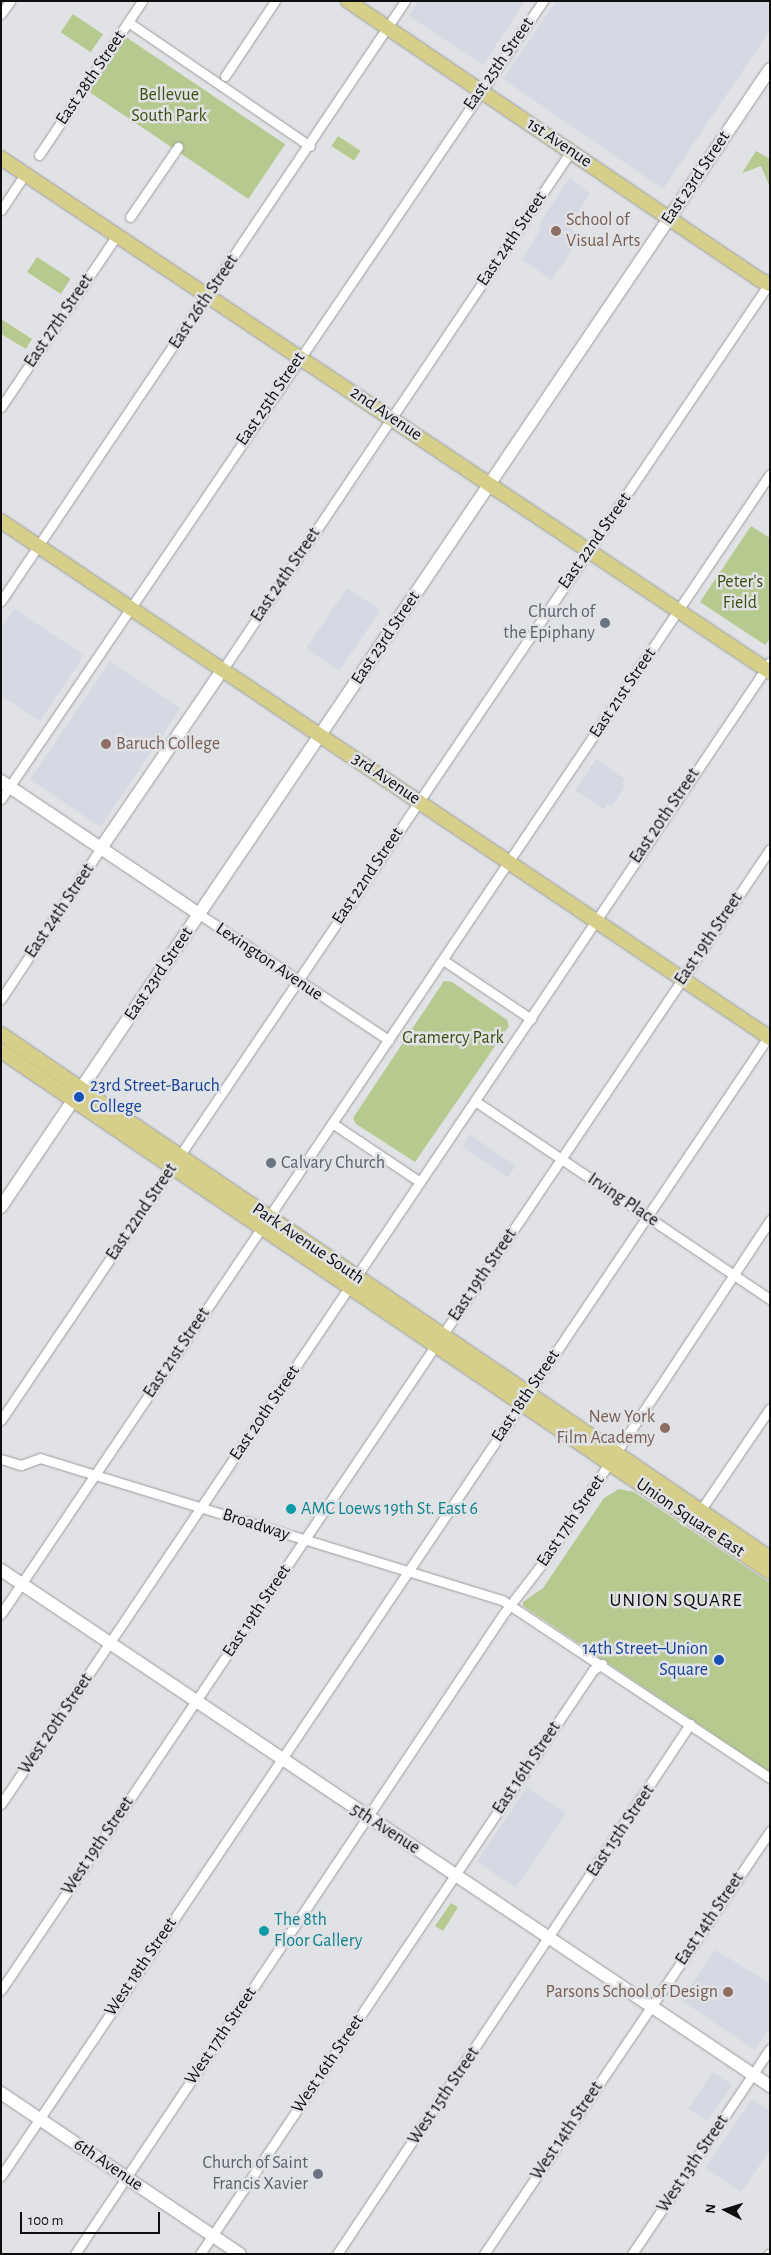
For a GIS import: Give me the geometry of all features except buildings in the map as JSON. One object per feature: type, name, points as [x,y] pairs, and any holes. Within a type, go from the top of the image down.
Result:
[{"type":"main road","name":"1st Avenue","points":[[348,1],[758,279],[769,283]]},
{"type":"main road","name":"East 23rd Street","points":[[1,1207],[770,69]]},
{"type":"main road","name":"2nd Avenue","points":[[1,158],[678,610],[768,668]]},
{"type":"main road","name":"3rd Avenue","points":[[1,521],[769,1036]]},
{"type":"main road","name":"East 24th Street","points":[[102,848],[223,669]]},
{"type":"main road","name":"Lexington Avenue","points":[[5,784],[199,914]]},
{"type":"main road","name":"Park Avenue South","points":[[1,1034],[82,1088],[175,1162]]},
{"type":"main road","name":"Park Avenue South","points":[[1,1052],[74,1100],[175,1162],[613,1457]]},
{"type":"main road","name":"Union Square East","points":[[613,1457],[697,1516],[770,1572]]},
{"type":"main road","name":"Union Square East","points":[[697,1516],[770,1558]]},
{"type":"main road","name":"5th Avenue","points":[[1,1570],[368,1819],[456,1874],[651,2008],[770,2086]]},
{"type":"main road","name":"6th Avenue","points":[[1,2092],[240,2254]]},
{"type":"street","points":[[1,14],[10,1]]},
{"type":"street","name":"East 28th Street","points":[[39,156],[142,1]]},
{"type":"street","points":[[225,76],[275,1]]},
{"type":"street","name":"East 26th Street","points":[[1,601],[310,146],[405,1]]},
{"type":"street","name":"East 25th Street","points":[[1,799],[5,784],[131,608],[300,356],[543,1]]},
{"type":"street","points":[[128,22],[310,146]]},
{"type":"street","points":[[130,217],[178,147]]},
{"type":"street","name":"East 24th Street","points":[[223,669],[571,151]]},
{"type":"street","points":[[1,210],[25,174]]},
{"type":"street","name":"East 27th Street","points":[[1,407],[117,235]]},
{"type":"street","name":"East 22nd Street","points":[[1,1420],[769,283]]},
{"type":"street","name":"East 21st Street","points":[[1,1614],[770,474]]},
{"type":"street","name":"East 20th Street","points":[[110,1643],[768,668]]},
{"type":"street","name":"East 24th Street","points":[[1,998],[102,848]]},
{"type":"street","name":"East 19th Street","points":[[195,1701],[770,849]]},
{"type":"street","name":"Lexington Avenue","points":[[199,914],[297,981],[389,1040]]},
{"type":"street","points":[[442,960],[531,1019]]},
{"type":"street","name":"East 18th Street","points":[[282,1759],[769,1036]]},
{"type":"street","name":"Irving Place","points":[[475,1101],[770,1299]]},
{"type":"street","points":[[332,1123],[420,1182]]},
{"type":"street","name":"East 17th Street","points":[[368,1819],[511,1604],[545,1560],[770,1220]]},
{"type":"street","points":[[697,1516],[770,1408]]},
{"type":"street","name":"Broadway","points":[[1,1459],[22,1465],[40,1458],[511,1604],[770,1778]]},
{"type":"street","name":"West 20th Street","points":[[1,1804],[110,1643]]},
{"type":"street","name":"East 16th Street","points":[[456,1874],[593,1670],[602,1664]]},
{"type":"street","name":"West 19th Street","points":[[1,1990],[195,1701]]},
{"type":"street","name":"East 15th Street","points":[[550,1938],[690,1724]]},
{"type":"street","name":"West 18th Street","points":[[1,2176],[282,1759]]},
{"type":"street","name":"West 17th Street","points":[[75,2254],[368,1819]]},
{"type":"street","name":"East 14th Street","points":[[651,2008],[770,1831]]},
{"type":"street","name":"West 16th Street","points":[[200,2254],[456,1874]]},
{"type":"street","name":"West 15th Street","points":[[337,2254],[550,1938]]},
{"type":"street","name":"West 14th Street","points":[[484,2254],[651,2008]]},
{"type":"street","name":"West 13th Street","points":[[632,2254],[770,2049]]},
{"type":"shaded area","points":[[418,1],[525,1],[483,65],[409,16]]},
{"type":"shaded area","points":[[556,1],[770,1],[770,30],[663,189],[503,79]]},
{"type":"shaded area","name":"School of Visual Arts","points":[[570,177],[590,194],[568,227],[581,236],[552,280],[522,260],[542,226],[539,224]]},
{"type":"shaded area","points":[[347,588],[380,610],[339,671],[306,649]]},
{"type":"shaded area","points":[[14,609],[84,655],[40,721],[1,696],[1,629]]},
{"type":"shaded area","name":"Baruch College","points":[[110,661],[180,709],[101,827],[30,780]]},
{"type":"shaded area","points":[[596,759],[625,779],[622,784],[625,786],[612,807],[608,804],[604,809],[575,790]]},
{"type":"shaded area","points":[[470,1135],[516,1166],[508,1177],[462,1147]]},
{"type":"shaded area","points":[[527,1787],[566,1813],[516,1888],[477,1862]]},
{"type":"shaded area","name":"Parsons School of Design","points":[[715,1950],[770,1983],[770,2028],[755,2050],[681,2000]]},
{"type":"shaded area","points":[[713,2072],[732,2085],[707,2121],[688,2108]]},
{"type":"shaded area","points":[[752,2099],[770,2111],[770,2150],[741,2192],[705,2168]]},
{"type":"green space","points":[[73,14],[103,34],[91,52],[61,32]]},
{"type":"green space","name":"Bellevue South Park","points":[[126,37],[285,144],[248,199],[89,92]]},
{"type":"green space","points":[[338,136],[361,151],[354,161],[331,146]]},
{"type":"green space","points":[[756,151],[770,159],[770,187],[761,166],[742,173]]},
{"type":"green space","points":[[37,257],[71,279],[61,294],[27,272]]},
{"type":"green space","points":[[1,319],[32,339],[26,349],[1,334]]},
{"type":"green space","name":"Peter's Field","points":[[751,526],[770,538],[770,639],[765,645],[700,602]]},
{"type":"green space","name":"Gramercy Park","points":[[444,981],[452,982],[507,1020],[509,1026],[415,1162],[356,1124],[353,1118]]},
{"type":"green space","points":[[619,1489],[634,1492],[770,1583],[770,1772],[523,1606],[523,1602],[543,1588],[604,1498]]},
{"type":"green space","points":[[451,1903],[458,1907],[443,1931],[435,1926]]},
{"type":"place","name":"School of Visual Arts","points":[[556,231]]},
{"type":"place","name":"Church of the Epiphany","points":[[605,623]]},
{"type":"place","name":"Baruch College","points":[[106,744]]},
{"type":"place","name":"23rd Street-Baruch College","points":[[79,1097]]},
{"type":"place","name":"Calvary Church","points":[[271,1163]]},
{"type":"place","name":"New York Film Academy","points":[[665,1428]]},
{"type":"place","name":"AMC Loews 19th St. East 6","points":[[291,1509]]},
{"type":"place","name":"14th Street–Union Square","points":[[719,1660]]},
{"type":"place","name":"The 8th Floor Gallery","points":[[264,1931]]},
{"type":"place","name":"Parsons School of Design","points":[[728,1992]]},
{"type":"place","name":"Church of Saint Francis Xavier","points":[[318,2174]]},
{"type":"district","name":"UNION SQUARE","points":[[676,1601]]}]
